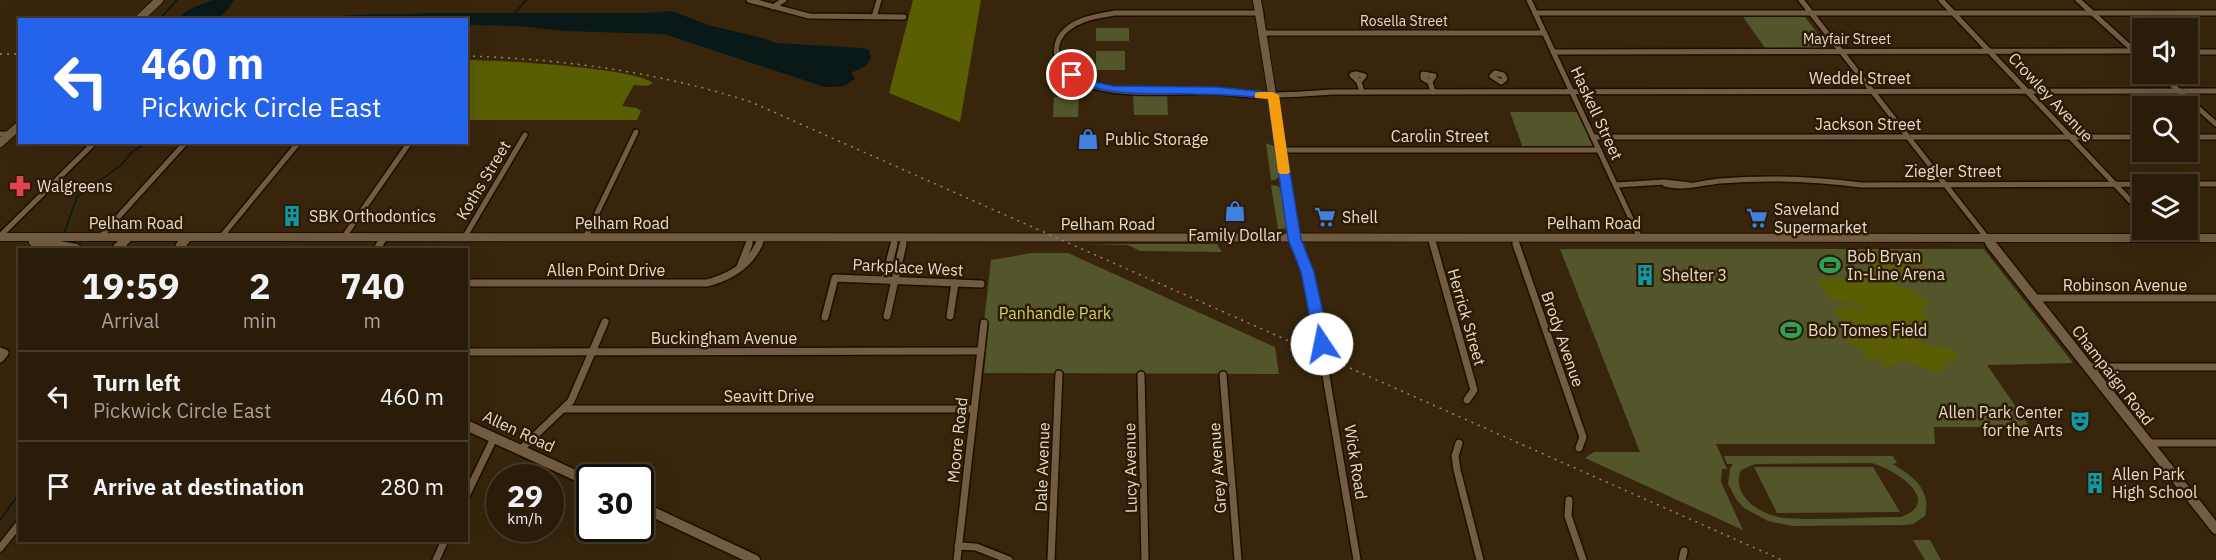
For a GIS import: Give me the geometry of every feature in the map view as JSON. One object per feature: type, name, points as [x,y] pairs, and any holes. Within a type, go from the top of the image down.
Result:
[{"type":"main road","points":[[140,18],[159,0]]},
{"type":"main road","points":[[1257,0],[1295,239]]},
{"type":"main road","points":[[0,143],[18,127]]},
{"type":"main road","points":[[0,237],[50,241],[71,248]]},
{"type":"main road","points":[[118,248],[129,237]]},
{"type":"main road","name":"Pelham Road","points":[[50,241],[71,238],[129,237],[2132,238]]},
{"type":"main road","points":[[180,248],[188,237]]},
{"type":"main road","name":"Pelham Road","points":[[2198,238],[2216,238]]},
{"type":"main road","name":"Champaign Road","points":[[1987,239],[2216,529]]},
{"type":"main road","name":"Allen Road","points":[[468,426],[576,476]]},
{"type":"main road","points":[[654,513],[755,560]]},
{"type":"street","points":[[749,0],[809,16],[904,17]]},
{"type":"street","points":[[773,8],[784,0]]},
{"type":"street","points":[[874,17],[879,0]]},
{"type":"street","name":"Haskell Street","points":[[1529,0],[1640,238]]},
{"type":"street","points":[[1801,0],[1987,239]]},
{"type":"street","name":"Crowley Avenue","points":[[1941,0],[2132,202]]},
{"type":"street","points":[[2078,0],[2132,48]]},
{"type":"street","points":[[1535,13],[2216,13]]},
{"type":"street","name":"Weddel Street","points":[[1261,14],[1100,15],[1078,21],[1068,27],[1058,38],[1055,50],[1058,62],[1068,72],[1087,83],[1102,88],[1123,90],[1216,91],[1273,95],[1362,92],[2216,91]]},
{"type":"street","name":"Rosella Street","points":[[1264,33],[1544,33]]},
{"type":"street","name":"Mayfair Street","points":[[1553,52],[2132,51]]},
{"type":"street","points":[[2198,51],[2216,52]]},
{"type":"street","points":[[1359,82],[1362,92]]},
{"type":"street","points":[[1430,82],[1433,92]]},
{"type":"street","points":[[1501,82],[1505,92]]},
{"type":"street","points":[[2172,84],[2216,124]]},
{"type":"street","points":[[585,238],[636,132]]},
{"type":"street","points":[[0,134],[10,134]]},
{"type":"street","name":"Koths Street","points":[[464,238],[525,135]]},
{"type":"street","points":[[2198,137],[2216,136]]},
{"type":"street","name":"Jackson Street","points":[[1593,137],[2132,137]]},
{"type":"street","points":[[0,237],[93,144]]},
{"type":"street","points":[[100,238],[184,144]]},
{"type":"street","points":[[221,237],[296,144]]},
{"type":"street","points":[[343,238],[409,144]]},
{"type":"street","name":"Carolin Street","points":[[1281,150],[1599,150]]},
{"type":"street","name":"Ziegler Street","points":[[1616,185],[1665,184],[1680,188],[1720,181],[1821,180],[1861,184],[1945,185],[2216,184]]},
{"type":"street","points":[[378,248],[385,238]]},
{"type":"street","points":[[740,267],[751,238]]},
{"type":"street","name":"Allen Point Drive","points":[[468,283],[697,284],[727,278],[756,254],[762,238]]},
{"type":"street","name":"Herrick Street","points":[[1431,238],[1474,390],[1467,400]]},
{"type":"street","name":"Brody Avenue","points":[[1514,238],[1583,437],[1579,448]]},
{"type":"street","points":[[885,279],[900,239]]},
{"type":"street","points":[[887,316],[895,280],[900,239]]},
{"type":"street","points":[[1295,239],[1307,272],[1322,344]]},
{"type":"street","name":"Parkplace West","points":[[825,316],[835,278],[981,284]]},
{"type":"street","points":[[950,316],[955,283]]},
{"type":"street","name":"Robinson Avenue","points":[[2034,298],[2216,298]]},
{"type":"street","points":[[520,450],[571,401],[605,322]]},
{"type":"street","name":"Moore Road","points":[[957,560],[984,323]]},
{"type":"street","points":[[0,351],[5,353],[0,358]]},
{"type":"street","name":"Buckingham Avenue","points":[[468,352],[981,351]]},
{"type":"street","points":[[2088,367],[2216,367]]},
{"type":"street","name":"Wick Road","points":[[1325,370],[1357,560]]},
{"type":"street","name":"Dale Avenue","points":[[1051,560],[1059,375]]},
{"type":"street","name":"Lucy Avenue","points":[[1141,375],[1145,560]]},
{"type":"street","name":"Grey Avenue","points":[[1223,375],[1238,560]]},
{"type":"street","name":"Seavitt Drive","points":[[564,409],[974,409]]},
{"type":"street","points":[[468,492],[494,438]]},
{"type":"street","points":[[1459,443],[1455,456],[1457,470],[1480,560]]},
{"type":"street","points":[[2148,443],[2216,443]]},
{"type":"street","points":[[1569,500],[1568,516],[1583,560]]},
{"type":"street","points":[[0,548],[18,526]]},
{"type":"street","points":[[436,560],[444,542]]},
{"type":"street","points":[[958,546],[976,547],[1009,560]]},
{"type":"street","points":[[1683,560],[1684,551]]},
{"type":"green space","points":[[1743,17],[1805,17],[1829,48],[1765,48]]},
{"type":"green space","points":[[1096,28],[1129,28],[1129,41],[1096,41]]},
{"type":"green space","points":[[1096,51],[1125,51],[1125,70],[1096,70]]},
{"type":"green space","points":[[1133,93],[1167,93],[1168,115],[1134,115]]},
{"type":"green space","points":[[1054,97],[1079,97],[1078,117],[1053,117]]},
{"type":"green space","points":[[1510,112],[1578,112],[1595,146],[1523,148]]},
{"type":"green space","points":[[1266,143],[1276,147],[1280,176],[1275,180],[1271,180]]},
{"type":"green space","points":[[1271,185],[1278,186],[1282,190],[1288,228],[1278,229]]},
{"type":"green space","points":[[1086,244],[1217,244],[1222,252],[1140,251],[1128,245]]},
{"type":"green space","points":[[1560,249],[1984,249],[2073,363],[1987,365],[2028,424],[2026,427],[1934,427],[1935,444],[1716,444],[1727,469],[1722,469],[1721,482],[1743,530],[1585,458],[1594,452],[1640,452]]},
{"type":"green space","name":"Panhandle Park","points":[[1032,253],[1068,253],[1275,347],[1279,374],[984,373],[989,323],[984,322],[991,260]]},
{"type":"green space","points":[[1724,456],[1893,456],[1897,463],[1892,464],[1914,479],[1923,491],[1926,499],[1925,516],[1913,524],[1905,525],[1792,526],[1768,521],[1744,508],[1736,499],[1728,484],[1733,464],[1727,464]],"holes":[[[1871,463],[1902,478],[1917,494],[1918,503],[1913,510],[1901,517],[1784,518],[1757,509],[1744,496],[1740,488],[1741,470],[1755,464]]]},
{"type":"green space","points":[[1754,467],[1873,467],[1900,512],[1777,513]]},
{"type":"green space","points":[[1913,540],[1930,540],[1941,560],[1925,560]]},
{"type":"shaded area","points":[[213,0],[234,0],[219,18],[177,18],[190,9]]},
{"type":"shaded area","points":[[913,0],[981,0],[960,122],[889,93]]},
{"type":"shaded area","points":[[672,11],[708,25],[775,43],[862,48],[869,50],[871,58],[867,65],[851,73],[855,78],[849,84],[825,87],[664,34],[468,25],[468,18],[332,18],[351,15],[427,13]]},
{"type":"shaded area","points":[[468,60],[594,69],[641,78],[653,83],[647,86],[634,85],[622,106],[637,108],[641,111],[637,120],[468,120]]},
{"type":"shaded area","points":[[1884,251],[1916,252],[1926,259],[1926,264],[1908,266],[1895,275],[1897,287],[1909,289],[1927,301],[1926,307],[1918,311],[1926,314],[1928,321],[1914,322],[1904,329],[1922,343],[1956,351],[1959,360],[1944,362],[1948,369],[1935,371],[1906,361],[1884,367],[1880,357],[1874,361],[1862,357],[1866,351],[1848,341],[1843,333],[1845,323],[1833,312],[1848,305],[1861,307],[1861,304],[1830,299],[1816,280],[1849,277],[1865,281],[1861,276],[1871,265],[1870,260],[1874,254]]},
{"type":"waterway","points":[[161,18],[177,0]]},
{"type":"waterway","points":[[515,13],[526,0]]},
{"type":"waterway","points":[[64,233],[77,197],[121,165],[132,152],[145,144]]},
{"type":"waterway","points":[[0,520],[18,495]]},
{"type":"railway","points":[[0,54],[18,54]]},
{"type":"railway","points":[[468,56],[539,60],[610,69],[681,83],[751,102],[1782,560]]},
{"type":"slow traffic","points":[[1259,95],[1273,95],[1284,172]]},
{"type":"place","name":"Public Storage","points":[[1088,139]]},
{"type":"place","name":"Walgreens","points":[[20,186]]},
{"type":"place","name":"Family Dollar","points":[[1235,211]]},
{"type":"place","name":"SBK Orthodontics","points":[[292,216]]},
{"type":"place","name":"Shell","points":[[1325,217]]},
{"type":"place","name":"Saveland Supermarket","points":[[1757,218]]},
{"type":"place","name":"Bob Bryan In-Line Arena","points":[[1830,265]]},
{"type":"place","name":"Shelter 3","points":[[1645,275]]},
{"type":"place","name":"Bob Tomes Field","points":[[1791,330]]},
{"type":"place","name":"Allen Park Center for the Arts","points":[[2080,421]]},
{"type":"place","name":"Allen Park High School","points":[[2095,483]]},
{"type":"route","points":[[1072,75],[1102,88],[1273,95],[1295,239],[1307,272],[1322,344]]}]
